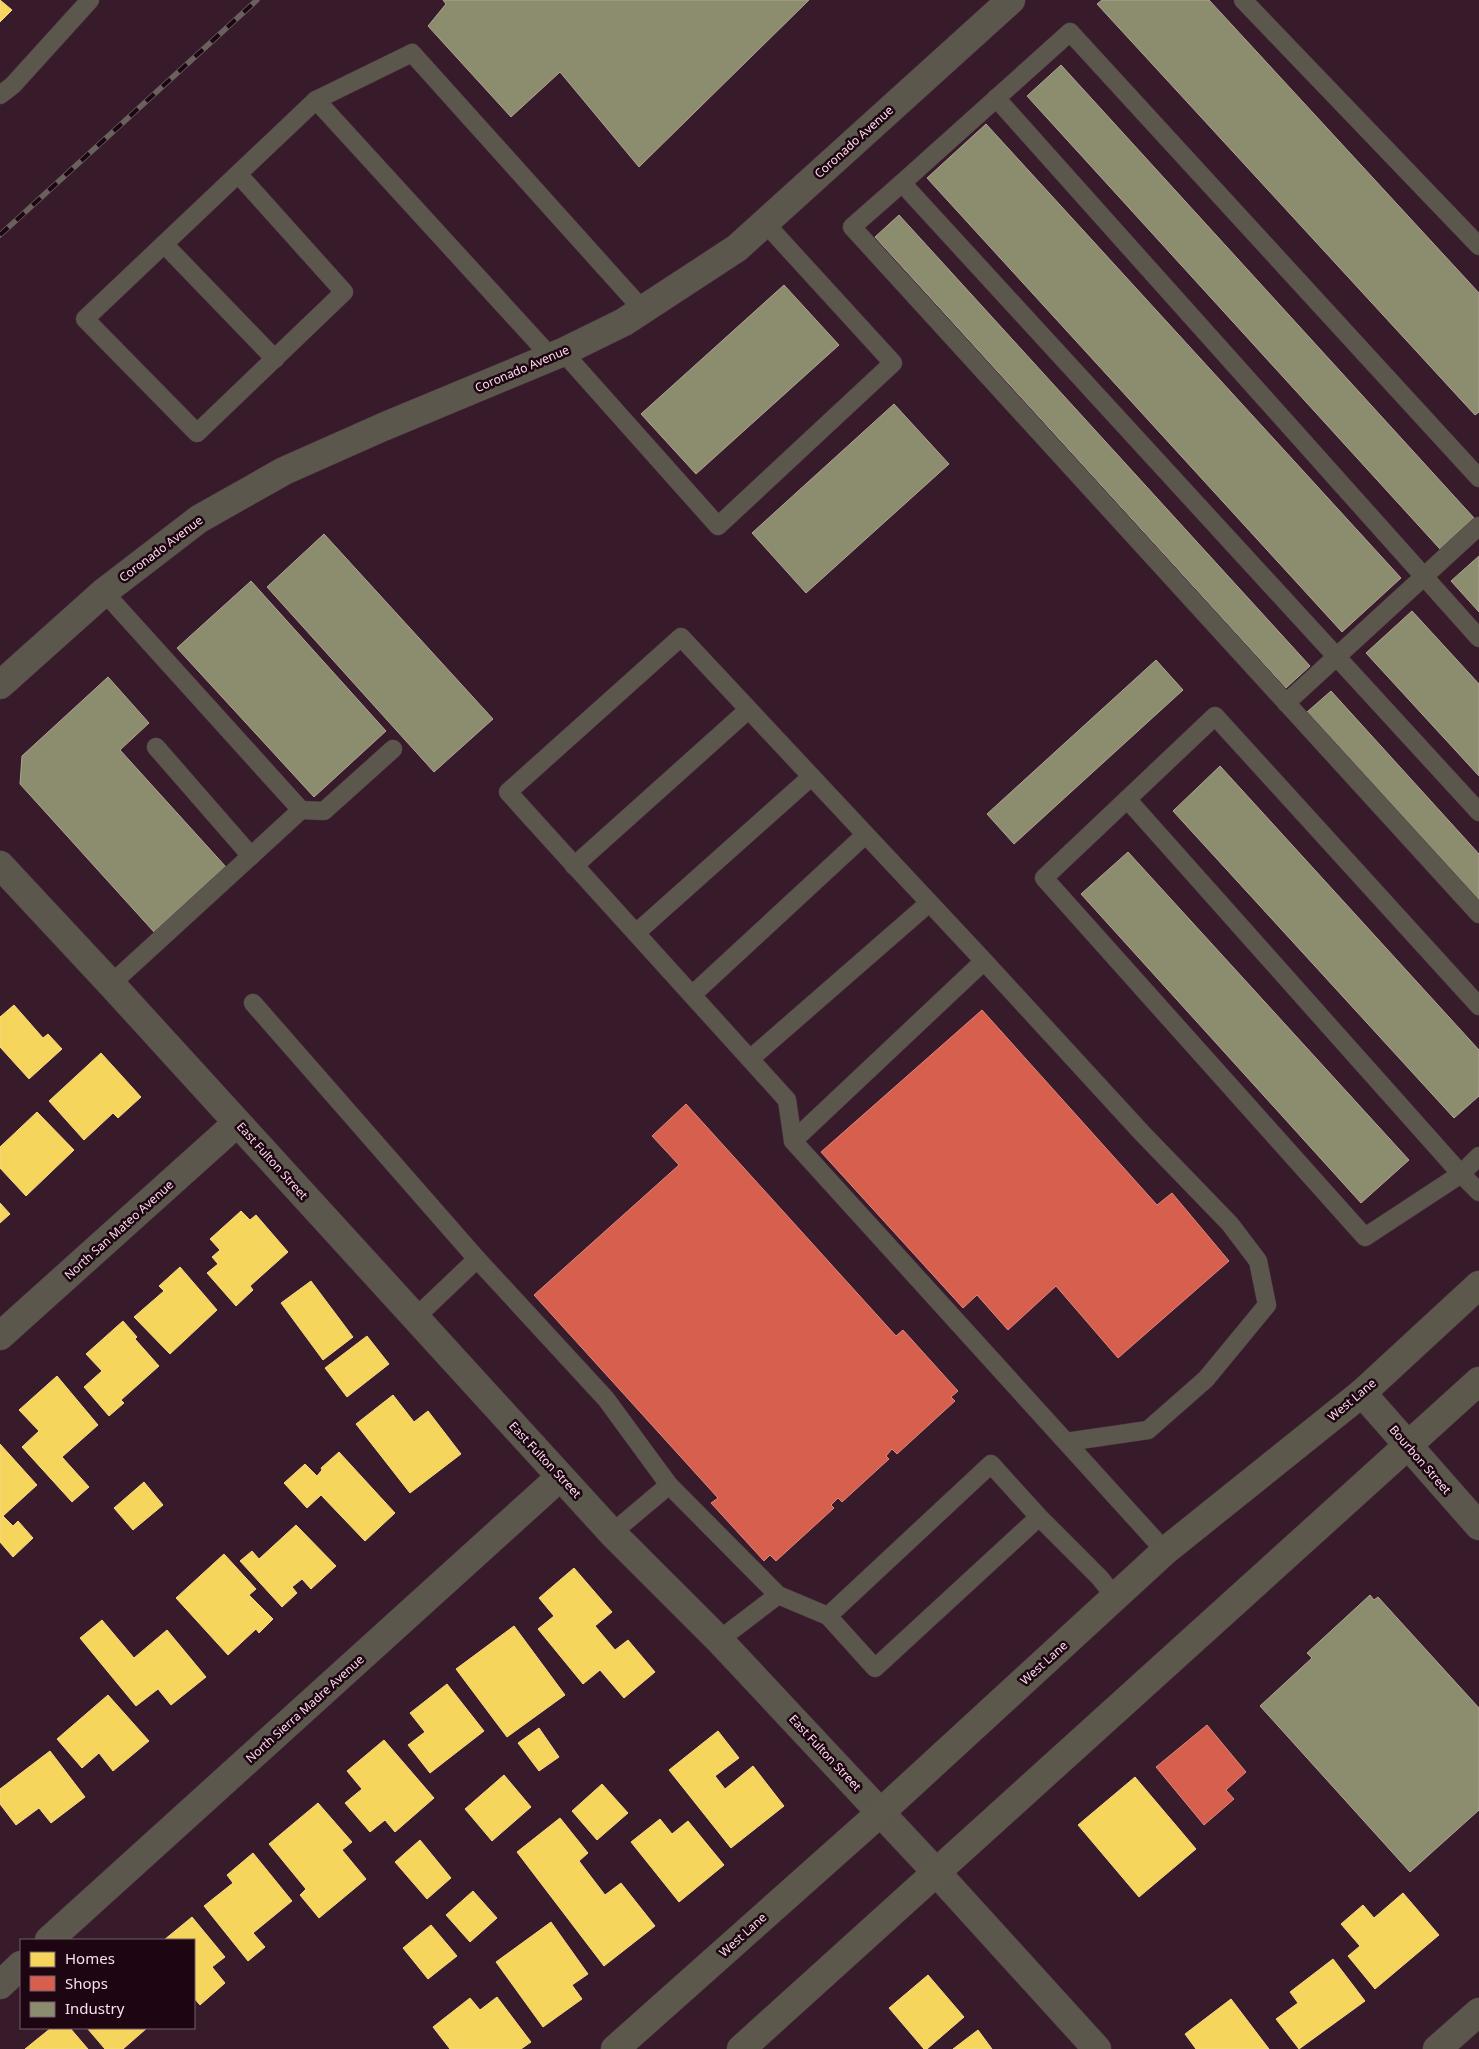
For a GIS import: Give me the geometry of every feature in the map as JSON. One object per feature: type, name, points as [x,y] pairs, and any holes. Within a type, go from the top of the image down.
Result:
[{"type":"main road","name":"West Lane","points":[[615,2049],[880,1812],[1165,1551],[1362,1393],[1479,1285]]},
{"type":"main road","points":[[741,2049],[1479,1381]]},
{"type":"street","name":"Coronado Avenue","points":[[0,685],[104,592],[199,519],[284,471],[383,427],[557,355],[624,322],[737,248],[1011,0]]},
{"type":"street","name":"East Fulton Street","points":[[0,865],[111,984],[560,1477],[612,1533],[719,1640],[937,1873],[1097,2049]]},
{"type":"street","name":"North San Mateo Avenue","points":[[0,1336],[237,1123]]},
{"type":"street","name":"Bourbon Street","points":[[1362,1393],[1479,1526]]},
{"type":"street","name":"North Sierra Madre Avenue","points":[[50,1939],[560,1477]]},
{"type":"street","points":[[0,1985],[20,1966]]},
{"type":"street","points":[[1437,2049],[1479,2012]]},
{"type":"lane","points":[[0,95],[13,85],[90,0]]},
{"type":"lane","points":[[1242,0],[1479,246]]},
{"type":"lane","points":[[1479,478],[1070,32],[852,227],[1479,914]]},
{"type":"lane","points":[[238,174],[344,292],[197,433],[85,319],[316,100],[412,53],[642,310]]},
{"type":"lane","points":[[996,98],[1479,638]]},
{"type":"lane","points":[[316,100],[718,526],[893,363],[765,223]]},
{"type":"lane","points":[[902,183],[1479,812]]},
{"type":"lane","points":[[164,244],[274,359]]},
{"type":"lane","points":[[1286,702],[1479,526]]},
{"type":"lane","points":[[104,592],[301,810]]},
{"type":"lane","points":[[1066,1442],[1148,1430],[1206,1379],[1267,1306],[1258,1262],[1230,1224],[1142,1133],[681,637],[508,792],[787,1100],[793,1141],[1066,1442],[1165,1551]]},
{"type":"lane","points":[[574,866],[748,710]]},
{"type":"lane","points":[[1479,1006],[1215,716],[1044,878],[1365,1237],[1461,1174],[1479,1156]]},
{"type":"lane","points":[[156,747],[251,856]]},
{"type":"lane","points":[[111,984],[301,810],[324,811],[393,749]]},
{"type":"lane","points":[[636,933],[811,777]]},
{"type":"lane","points":[[1127,799],[1479,1192]]},
{"type":"lane","points":[[692,995],[865,835]]},
{"type":"lane","points":[[750,1059],[929,903]]},
{"type":"lane","points":[[793,1141],[984,961]]},
{"type":"lane","points":[[253,1003],[477,1259],[606,1398],[669,1485],[778,1595],[828,1616],[875,1668],[1039,1517]]},
{"type":"lane","points":[[415,1318],[477,1259]]},
{"type":"lane","points":[[828,1616],[991,1464],[1039,1517],[1100,1578],[1115,1598]]},
{"type":"lane","points":[[612,1533],[669,1485]]},
{"type":"lane","points":[[719,1640],[778,1595]]},
{"type":"building: Homes","points":[[0,0],[12,10],[0,22]]},
{"type":"building: Homes","points":[[14,1005],[43,1038],[48,1034],[62,1049],[29,1079],[0,1047],[0,1017]]},
{"type":"building: Homes","points":[[101,1053],[141,1097],[118,1118],[113,1113],[84,1140],[49,1101]]},
{"type":"building: Homes","points":[[37,1112],[74,1150],[26,1196],[0,1168],[0,1147]]},
{"type":"building: Homes","points":[[0,1203],[10,1214],[0,1223]]},
{"type":"building: Homes","points":[[241,1211],[250,1220],[256,1215],[288,1252],[250,1286],[253,1290],[236,1306],[207,1273],[218,1264],[212,1257],[220,1250],[210,1239]]},
{"type":"building: Homes","points":[[180,1267],[217,1310],[170,1354],[134,1317],[164,1291],[159,1286]]},
{"type":"building: Homes","points":[[311,1281],[353,1337],[323,1360],[281,1303]]},
{"type":"building: Homes","points":[[123,1321],[137,1337],[135,1339],[159,1366],[121,1400],[124,1403],[109,1416],[84,1387],[102,1371],[86,1354]]},
{"type":"building: Homes","points":[[367,1336],[389,1364],[347,1397],[325,1368]]},
{"type":"building: Homes","points":[[57,1376],[98,1425],[62,1457],[89,1487],[72,1502],[22,1447],[39,1431],[19,1410]]},
{"type":"building: Homes","points":[[393,1395],[414,1422],[428,1411],[461,1454],[410,1493],[356,1424]]},
{"type":"building: Homes","points":[[0,1444],[37,1485],[3,1516],[13,1526],[18,1521],[33,1538],[13,1557],[0,1542]]},
{"type":"building: Homes","points":[[339,1452],[395,1513],[365,1541],[321,1495],[307,1508],[284,1483],[305,1464],[317,1476],[322,1470],[321,1468]]},
{"type":"building: Homes","points":[[144,1482],[163,1505],[133,1530],[114,1508]]},
{"type":"building: Homes","points":[[296,1525],[336,1566],[311,1589],[302,1579],[292,1587],[297,1593],[282,1607],[240,1561],[252,1551],[259,1559]]},
{"type":"building: Homes","points":[[224,1554],[256,1589],[249,1595],[273,1619],[259,1633],[256,1629],[228,1655],[176,1598]]},
{"type":"building: Homes","points":[[574,1568],[612,1612],[595,1626],[615,1650],[628,1640],[655,1672],[624,1698],[600,1670],[583,1684],[538,1629],[554,1616],[539,1598]]},
{"type":"building: Homes","points":[[102,1620],[134,1658],[167,1630],[206,1677],[171,1705],[158,1689],[136,1706],[80,1638]]},
{"type":"building: Homes","points":[[514,1626],[565,1695],[507,1737],[456,1669]]},
{"type":"building: Homes","points":[[447,1684],[484,1731],[430,1773],[408,1745],[425,1732],[410,1713]]},
{"type":"building: Homes","points":[[108,1695],[149,1741],[113,1771],[99,1753],[82,1768],[57,1739]]},
{"type":"building: Homes","points":[[539,1728],[559,1757],[539,1771],[518,1743]]},
{"type":"building: Homes","points":[[718,1731],[739,1758],[715,1776],[725,1789],[753,1766],[784,1806],[731,1848],[669,1770]]},
{"type":"building: Homes","points":[[384,1740],[434,1798],[395,1832],[385,1820],[370,1832],[345,1803],[362,1789],[347,1771]]},
{"type":"building: Homes","points":[[50,1751],[85,1797],[51,1823],[39,1808],[16,1825],[0,1804],[0,1789]]},
{"type":"building: Homes","points":[[504,1775],[531,1807],[492,1841],[465,1809]]},
{"type":"building: Homes","points":[[1135,1777],[1196,1849],[1139,1897],[1078,1825]]},
{"type":"building: Homes","points":[[602,1784],[628,1813],[597,1840],[572,1811]]},
{"type":"building: Homes","points":[[318,1803],[352,1842],[342,1850],[366,1879],[319,1918],[300,1895],[306,1889],[269,1844]]},
{"type":"building: Homes","points":[[560,1818],[588,1853],[579,1861],[605,1895],[621,1883],[655,1926],[604,1966],[517,1852]]},
{"type":"building: Homes","points":[[660,1819],[672,1834],[688,1821],[724,1865],[679,1902],[631,1842]]},
{"type":"building: Homes","points":[[420,1840],[451,1878],[427,1899],[395,1862]]},
{"type":"building: Homes","points":[[253,1853],[292,1901],[253,1933],[265,1947],[248,1961],[204,1906],[233,1883],[227,1875]]},
{"type":"building: Homes","points":[[473,1891],[497,1918],[470,1942],[446,1915]]},
{"type":"building: Homes","points":[[1403,1893],[1439,1935],[1375,1989],[1348,1956],[1360,1946],[1341,1924],[1363,1905],[1374,1918]]},
{"type":"building: Homes","points":[[192,1917],[225,1957],[212,1967],[225,1983],[200,2005],[195,1999],[195,1939],[165,1939]]},
{"type":"building: Homes","points":[[551,1922],[588,1974],[572,1985],[582,1999],[543,2027],[496,1962]]},
{"type":"building: Homes","points":[[431,1925],[457,1956],[428,1979],[403,1948]]},
{"type":"building: Homes","points":[[1333,1959],[1365,2001],[1299,2049],[1276,2019],[1298,2003],[1290,1992]]},
{"type":"building: Homes","points":[[928,1975],[964,2017],[927,2049],[924,2049],[889,2008]]},
{"type":"building: Homes","points":[[497,1997],[531,2042],[521,2049],[450,2049],[433,2027],[470,1998],[480,2010]]},
{"type":"building: Homes","points":[[1231,1999],[1269,2049],[1196,2049],[1185,2034]]},
{"type":"building: Homes","points":[[50,2029],[71,2029],[88,2049],[25,2049]]},
{"type":"building: Homes","points":[[88,2029],[146,2029],[123,2049],[105,2049]]},
{"type":"building: Homes","points":[[978,2030],[992,2049],[953,2049]]},
{"type":"building: Shops","points":[[982,1010],[1157,1205],[1172,1193],[1229,1261],[1118,1358],[1056,1286],[1008,1330],[977,1295],[963,1308],[821,1152]]},
{"type":"building: Shops","points":[[686,1104],[896,1336],[903,1330],[958,1391],[951,1397],[955,1401],[897,1454],[892,1449],[886,1456],[889,1459],[842,1502],[838,1498],[831,1505],[834,1508],[776,1561],[770,1555],[764,1561],[711,1503],[718,1498],[534,1295],[679,1165],[652,1136]]},
{"type":"building: Shops","points":[[1207,1725],[1246,1772],[1226,1790],[1234,1799],[1204,1825],[1156,1767]]},
{"type":"building: Industry","points":[[443,0],[809,0],[639,167],[560,72],[511,117],[428,26],[446,4]]},
{"type":"building: Industry","points":[[1102,0],[1209,0],[1479,293],[1479,412],[1475,415],[1097,4]]},
{"type":"building: Industry","points":[[1061,65],[1474,518],[1440,549],[1027,96]]},
{"type":"building: Industry","points":[[986,124],[1401,578],[1342,632],[927,178]]},
{"type":"building: Industry","points":[[899,215],[1310,666],[1286,688],[875,237]]},
{"type":"building: Industry","points":[[784,285],[839,345],[696,474],[641,414]]},
{"type":"building: Industry","points":[[894,404],[949,464],[806,593],[752,533]]},
{"type":"building: Industry","points":[[324,534],[493,719],[434,772],[267,587]]},
{"type":"building: Industry","points":[[1479,556],[1479,612],[1451,581]]},
{"type":"building: Industry","points":[[251,581],[386,731],[314,797],[177,648]]},
{"type":"building: Industry","points":[[1412,611],[1479,684],[1479,776],[1366,653]]},
{"type":"building: Industry","points":[[1156,660],[1183,690],[1014,844],[987,814]]},
{"type":"building: Industry","points":[[108,677],[149,723],[120,750],[226,867],[154,932],[20,784],[22,756]]},
{"type":"building: Industry","points":[[1331,691],[1479,854],[1479,901],[1307,712]]},
{"type":"building: Industry","points":[[1220,766],[1479,1050],[1479,1096],[1454,1118],[1173,811]]},
{"type":"building: Industry","points":[[1128,852],[1409,1160],[1361,1203],[1081,894]]},
{"type":"building: Industry","points":[[1370,1595],[1374,1600],[1378,1597],[1479,1708],[1479,1810],[1410,1872],[1260,1706],[1312,1658],[1307,1653]]},
{"type":"railway","points":[[0,235],[257,0]]}]
